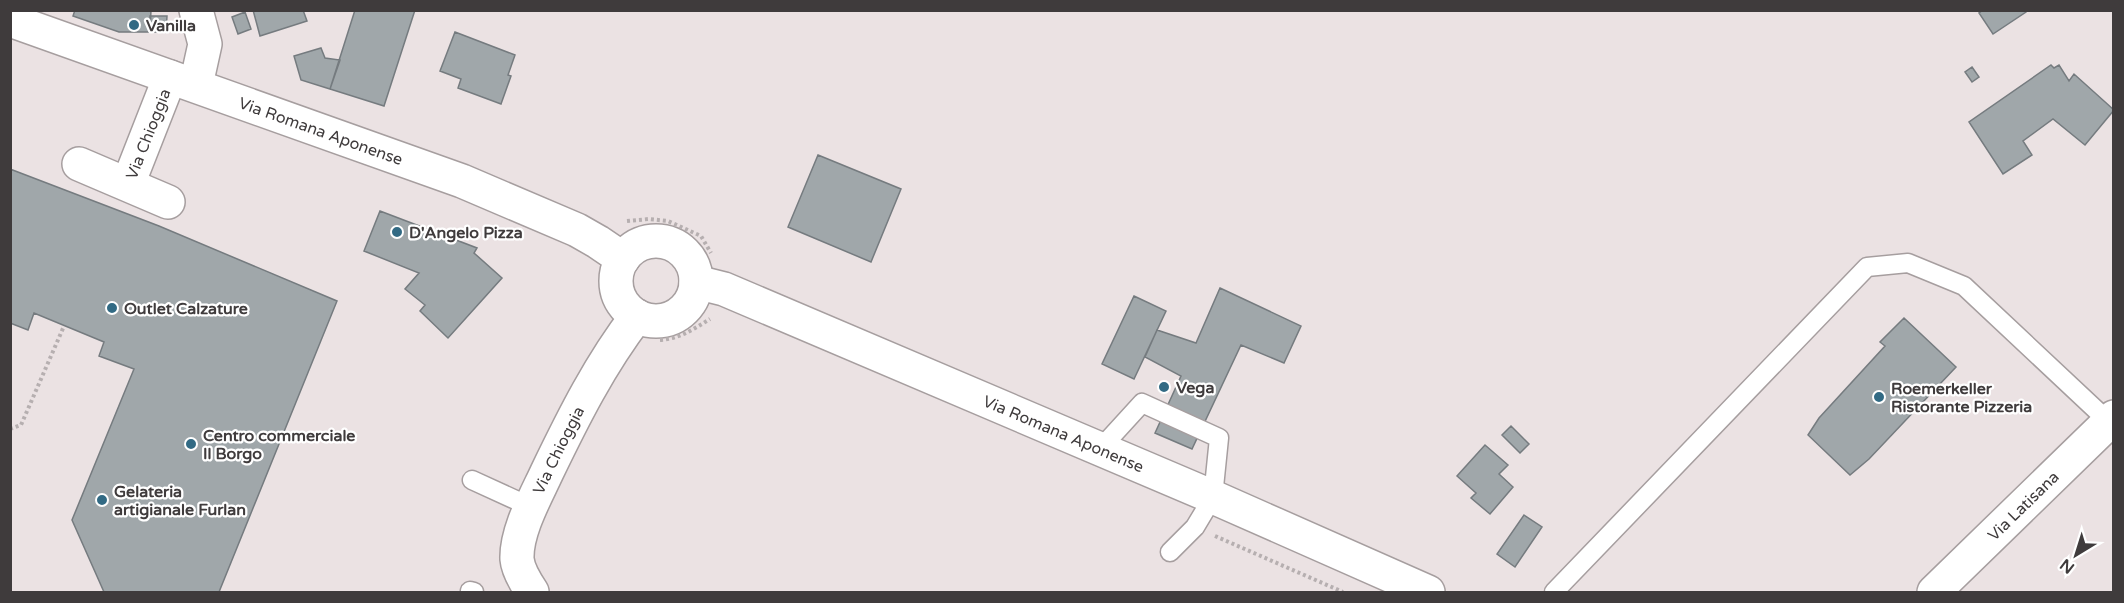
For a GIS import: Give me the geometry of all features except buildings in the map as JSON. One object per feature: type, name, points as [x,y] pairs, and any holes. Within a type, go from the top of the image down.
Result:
[{"type":"street","name":"Via Chioggia","points":[[168,202],[128,184],[205,44],[196,10]]},
{"type":"street","name":"Via Romana Aponense","points":[[10,20],[462,181],[577,230],[623,259]]},
{"type":"street","points":[[79,164],[128,184]]},
{"type":"street","points":[[654,242],[669,244],[681,250],[691,262],[696,282],[694,296],[686,308],[676,316],[663,321],[649,321],[645,328],[626,308],[616,284],[623,259],[640,245],[654,242]]},
{"type":"street","name":"Via Romana Aponense","points":[[696,282],[724,289],[1213,497],[1428,592]]},
{"type":"street","name":"Via Chioggia","points":[[532,592],[517,561],[518,543],[531,507],[572,422],[609,353],[645,328]]},
{"type":"street","name":"Via Latisana","points":[[1934,592],[2111,419]]},
{"type":"lane","points":[[1554,592],[1867,267],[1908,263],[1964,286],[2111,419]]},
{"type":"lane","points":[[1100,449],[1142,403],[1219,438],[1213,497],[1195,527],[1170,552]]},
{"type":"lane","points":[[472,480],[531,507]]},
{"type":"path","points":[[645,328],[670,339],[689,332],[712,318]]},
{"type":"path","points":[[10,429],[21,425],[64,326]]},
{"type":"path","points":[[1195,527],[1343,592]]},
{"type":"place","name":"Vanilla","points":[[134,25]]},
{"type":"place","name":"D'Angelo Pizza","points":[[397,232]]},
{"type":"place","name":"Outlet Calzature","points":[[112,308]]},
{"type":"place","name":"Vega","points":[[1164,387]]},
{"type":"place","name":"Roemerkeller Ristorante Pizzeria","points":[[1879,397]]},
{"type":"place","name":"Centro commerciale Il Borgo","points":[[191,444]]},
{"type":"place","name":"Gelateria artigianale Furlan","points":[[102,500]]}]
